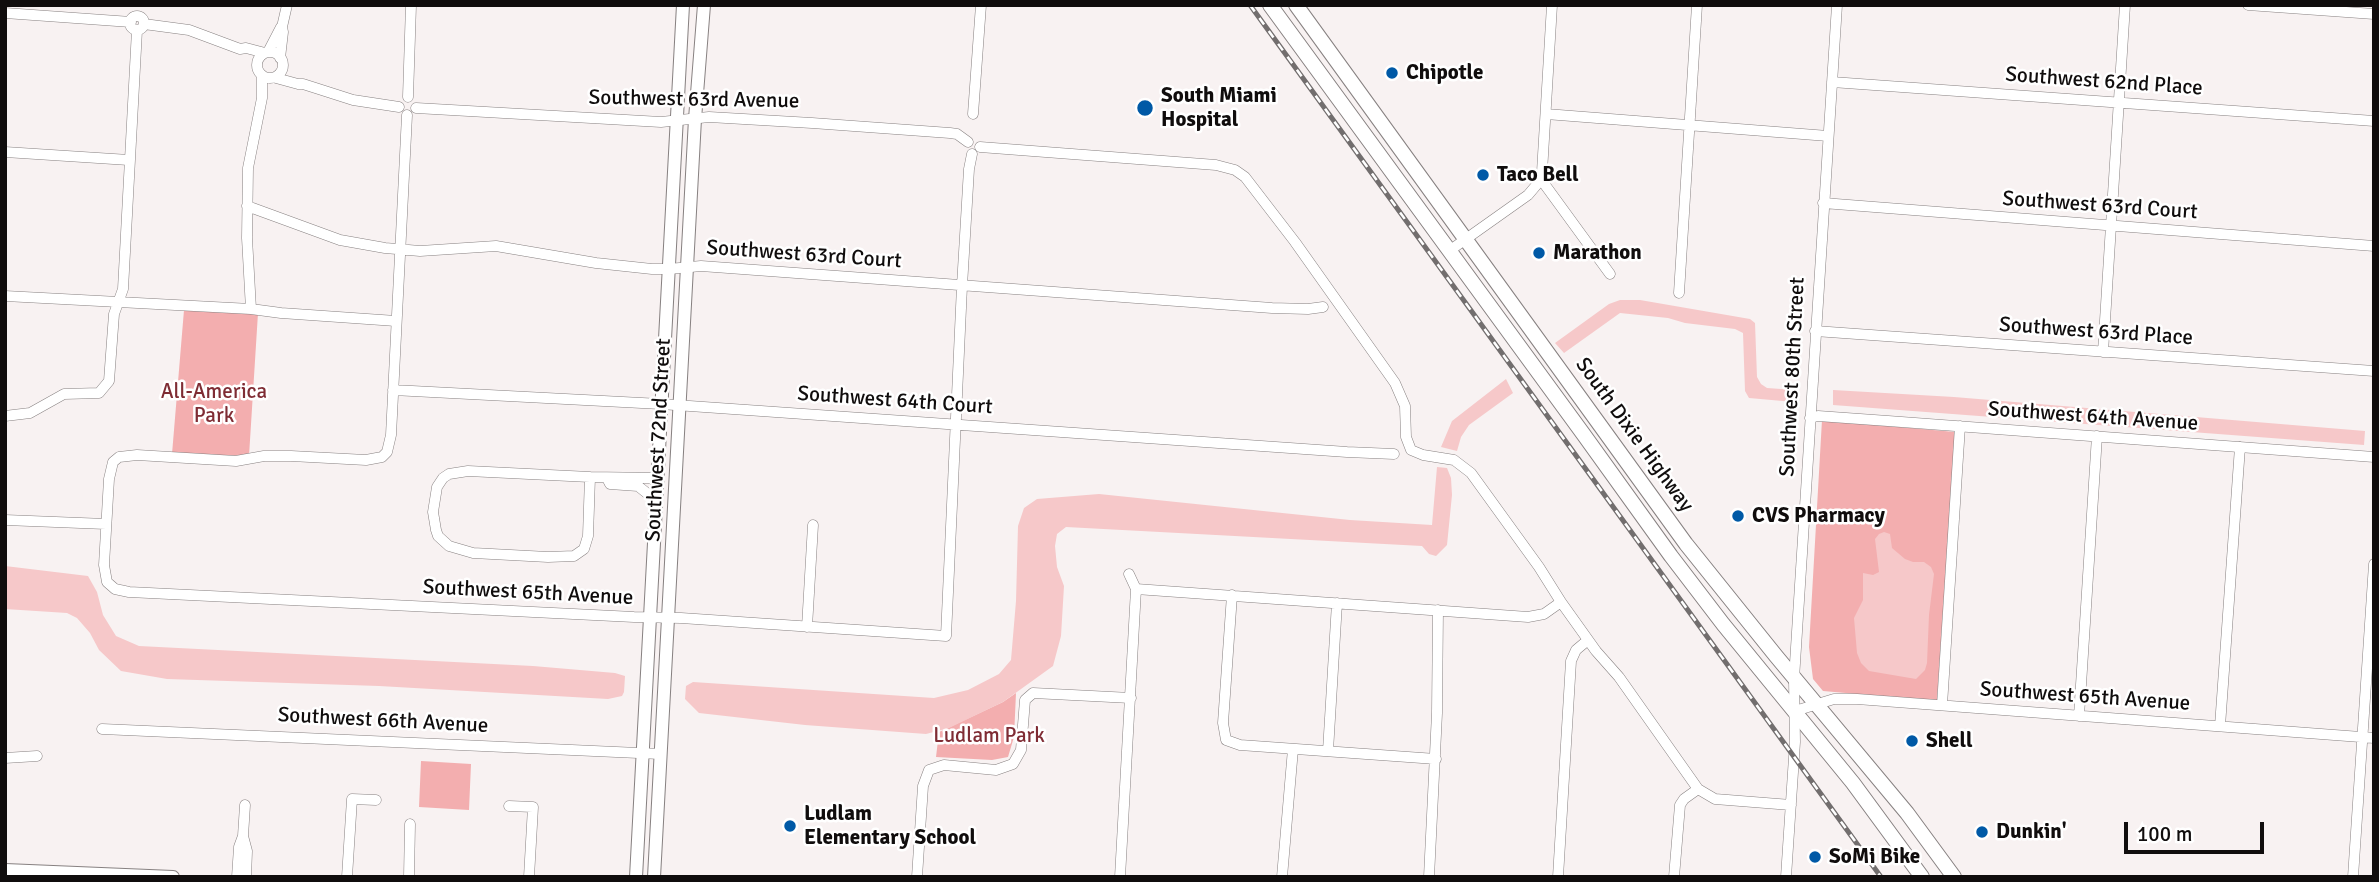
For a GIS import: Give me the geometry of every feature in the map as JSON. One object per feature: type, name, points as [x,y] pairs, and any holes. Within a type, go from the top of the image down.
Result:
[{"type":"highway","name":"South Dixie Highway","points":[[1270,5],[1694,587],[1853,783],[1922,877]]},
{"type":"highway","name":"South Dixie Highway","points":[[1296,5],[1695,555],[1794,679],[1907,813],[1954,877]]},
{"type":"highway","points":[[1584,435],[1597,442],[1621,474],[1638,476]]},
{"type":"main road","name":"Southwest 72nd Street","points":[[636,877],[683,5]]},
{"type":"main road","name":"Southwest 72nd Street","points":[[654,877],[695,119],[704,5]]},
{"type":"main road","points":[[5,870],[173,877]]},
{"type":"street","points":[[251,309],[247,206],[249,155],[262,98],[265,95],[267,74],[260,57],[282,27],[287,5]]},
{"type":"street","points":[[408,97],[411,5]]},
{"type":"street","points":[[973,114],[981,5]]},
{"type":"street","points":[[1449,251],[1528,195],[1540,178],[1552,5]]},
{"type":"street","points":[[1679,293],[1697,5]]},
{"type":"street","name":"Southwest 80th Street","points":[[1787,877],[1795,711],[1794,679],[1836,5]]},
{"type":"street","points":[[2103,352],[2125,5]]},
{"type":"street","points":[[2248,5],[2374,14]]},
{"type":"street","points":[[5,13],[137,19],[189,30],[240,49],[267,74],[353,100],[399,107]]},
{"type":"street","points":[[5,416],[30,413],[64,394],[91,395],[102,391],[110,375],[114,314],[123,289],[137,19]]},
{"type":"street","points":[[267,74],[281,71],[282,27]]},
{"type":"street","points":[[240,49],[274,53],[303,83]]},
{"type":"street","name":"Southwest 62nd Place","points":[[1832,82],[2374,121]]},
{"type":"street","points":[[408,97],[415,102],[416,108],[412,114],[407,115],[402,113],[399,107],[402,99],[408,97]]},
{"type":"street","name":"Southwest 63rd Avenue","points":[[416,108],[661,122],[709,117],[946,132],[957,134],[968,142],[967,149],[976,150]]},
{"type":"street","points":[[1546,114],[1828,136]]},
{"type":"street","points":[[5,520],[106,524],[109,479],[116,460],[124,456],[236,461],[264,456],[366,460],[385,455],[390,441],[407,115]]},
{"type":"street","points":[[955,425],[969,169],[976,150],[1211,164],[1235,170],[1252,185],[1395,383],[1405,406],[1409,447],[1420,454],[1457,461],[1471,473],[1588,640],[1619,677],[1698,789],[1716,799],[1791,805]]},
{"type":"street","points":[[5,152],[129,160]]},
{"type":"street","points":[[1540,178],[1610,274]]},
{"type":"street","name":"Southwest 63rd Court","points":[[1823,203],[2374,246]]},
{"type":"street","name":"Southwest 63rd Court","points":[[247,206],[340,240],[400,249],[496,246],[596,263],[669,270],[701,266],[1272,308],[1323,307]]},
{"type":"street","points":[[5,296],[396,320]]},
{"type":"street","name":"Southwest 63rd Place","points":[[1815,331],[2374,372]]},
{"type":"street","name":"Southwest 64th Court","points":[[393,390],[680,405],[1394,454]]},
{"type":"street","name":"Southwest 64th Avenue","points":[[1810,418],[1823,416],[2374,457]]},
{"type":"street","name":"Southwest 65th Avenue","points":[[106,524],[104,571],[110,585],[125,592],[650,617],[946,636],[955,425]]},
{"type":"street","points":[[1942,705],[1960,426]]},
{"type":"street","points":[[2079,716],[2097,436]]},
{"type":"street","points":[[2220,726],[2239,447]]},
{"type":"street","points":[[590,477],[586,543],[584,549],[573,556],[548,557],[464,551],[443,542],[436,530],[433,512],[437,487],[443,478],[455,472],[657,478]]},
{"type":"street","points":[[607,478],[610,484],[638,486],[656,498]]},
{"type":"street","points":[[807,626],[813,525]]},
{"type":"street","points":[[2353,877],[2368,738],[2374,564]]},
{"type":"street","points":[[1120,877],[1136,589],[1129,574]]},
{"type":"street","points":[[1136,589],[1533,617],[1544,614],[1561,602]]},
{"type":"street","points":[[1232,596],[1223,723],[1226,740],[1240,745],[1436,759]]},
{"type":"street","points":[[1328,751],[1337,603]]},
{"type":"street","points":[[1429,877],[1436,759],[1438,610]]},
{"type":"street","points":[[1558,877],[1571,661],[1576,650],[1588,640]]},
{"type":"street","points":[[917,877],[923,786],[925,776],[932,768],[949,765],[996,770],[1013,764],[1021,750],[1024,703],[1030,694],[1039,692],[1131,698]]},
{"type":"street","name":"Southwest 65th Avenue","points":[[1795,711],[1841,698],[2368,738]]},
{"type":"street","name":"Southwest 66th Avenue","points":[[102,729],[661,754]]},
{"type":"street","points":[[1282,877],[1293,749]]},
{"type":"street","points":[[5,758],[37,756]]},
{"type":"street","points":[[1674,877],[1679,805],[1698,789]]},
{"type":"street","points":[[347,877],[352,799],[376,800]]},
{"type":"street","points":[[237,877],[245,805]]},
{"type":"street","points":[[509,806],[533,807],[529,877]]},
{"type":"street","points":[[409,877],[410,824]]},
{"type":"street","points":[[243,836],[247,851],[246,877]]},
{"type":"green space","name":"All-America Park","points":[[184,310],[258,313],[249,456],[172,454]]},
{"type":"green space","points":[[1822,420],[1955,432],[1937,701],[1823,691],[1813,679],[1809,647]]},
{"type":"green space","name":"Ludlam Park","points":[[1016,693],[1014,737],[1008,757],[992,760],[936,757],[939,732],[1003,702]]},
{"type":"green space","points":[[421,761],[471,764],[469,810],[419,807]]},
{"type":"shaded area","points":[[1620,300],[1640,300],[1750,319],[1755,323],[1757,377],[1767,388],[1795,390],[1794,402],[1749,398],[1745,391],[1743,333],[1735,329],[1620,313],[1564,353],[1555,343],[1609,304]]},
{"type":"shaded area","points":[[1506,379],[1513,393],[1469,425],[1461,437],[1457,451],[1441,447],[1452,421]]},
{"type":"shaded area","points":[[1833,390],[1954,397],[2365,431],[2364,445],[1833,405]]},
{"type":"shaded area","points":[[1437,467],[1447,468],[1451,478],[1452,495],[1447,545],[1436,556],[1429,554],[1422,546],[1066,527],[1057,534],[1055,546],[1057,567],[1064,586],[1061,636],[1053,666],[1003,702],[949,728],[926,734],[805,725],[699,713],[685,699],[686,686],[693,682],[934,698],[968,690],[999,674],[1011,660],[1018,526],[1024,508],[1037,499],[1099,494],[1350,520],[1432,525]]},
{"type":"shaded area","points":[[1884,532],[1890,534],[1892,548],[1905,559],[1924,562],[1931,567],[1934,574],[1927,663],[1925,670],[1916,679],[1869,671],[1861,663],[1857,653],[1854,618],[1863,600],[1863,573],[1873,575],[1879,572],[1875,539]]},
{"type":"shaded area","points":[[5,566],[88,576],[97,592],[103,615],[116,636],[139,646],[533,666],[615,673],[625,676],[624,692],[622,696],[608,699],[379,686],[167,679],[121,671],[99,650],[90,633],[77,618],[67,613],[5,609]]},
{"type":"railway","points":[[1250,5],[1881,877]]},
{"type":"place","name":"Chipotle","points":[[1392,73]]},
{"type":"place","name":"South Miami Hospital","points":[[1145,108]]},
{"type":"place","name":"Taco Bell","points":[[1483,175]]},
{"type":"place","name":"Marathon","points":[[1539,253]]},
{"type":"place","name":"CVS Pharmacy","points":[[1738,516]]},
{"type":"place","name":"Shell","points":[[1912,741]]},
{"type":"place","name":"Ludlam Elementary School","points":[[790,826]]},
{"type":"place","name":"Dunkin'","points":[[1982,832]]},
{"type":"place","name":"SoMi Bike","points":[[1815,857]]}]
